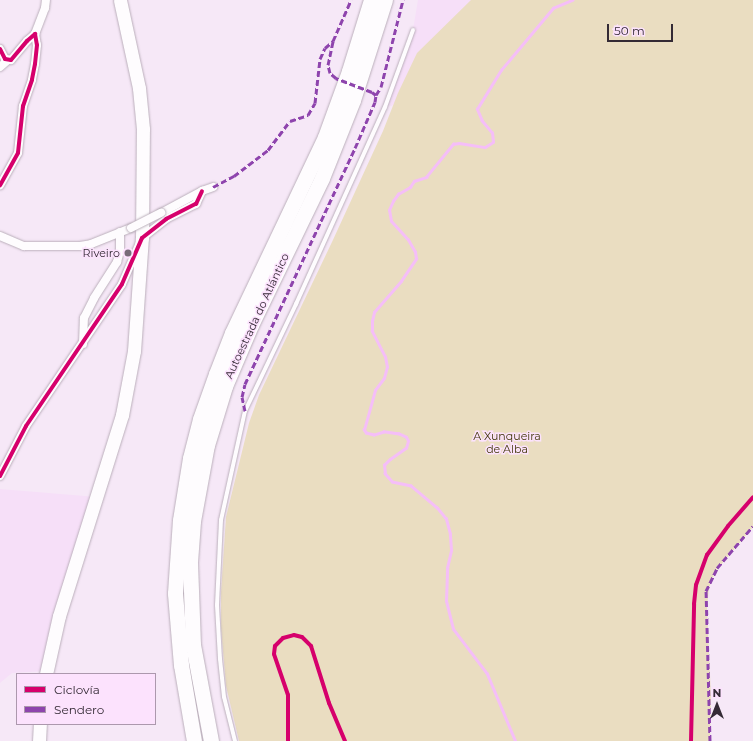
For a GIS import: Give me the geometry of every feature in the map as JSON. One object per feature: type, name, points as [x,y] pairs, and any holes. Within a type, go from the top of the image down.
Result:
[{"type":"highway","name":"Autoestrada do Atlántico","points":[[194,741],[181,666],[175,592],[180,520],[190,458],[200,418],[232,333],[325,137],[349,71],[371,0]]},
{"type":"highway","name":"Autoestrada do Atlántico","points":[[211,741],[193,645],[190,562],[193,521],[207,445],[225,386],[251,325],[322,178],[353,100],[385,0]]},
{"type":"main road","points":[[53,673],[77,581],[126,427],[139,368],[144,328],[146,234],[143,129],[139,88],[120,0]]},
{"type":"main road","points":[[46,673],[59,616],[116,438],[129,385],[138,315],[152,179],[149,104],[128,0]]},
{"type":"main road","points":[[39,741],[40,725]]},
{"type":"main road","points":[[47,725],[47,741]]},
{"type":"street","points":[[0,67],[8,60],[11,60],[35,34],[45,8],[46,0]]},
{"type":"street","points":[[0,185],[18,153],[23,106],[32,80],[35,64],[37,45],[35,34]]},
{"type":"street","points":[[0,49],[8,60]]},
{"type":"street","points":[[0,236],[24,246],[80,246],[91,244],[131,228],[202,191],[213,187]]},
{"type":"street","points":[[0,476],[26,426],[83,344],[122,284],[146,234],[166,219],[196,204],[202,191]]},
{"type":"street","points":[[83,344],[84,318],[94,298],[117,262],[120,251],[120,232]]},
{"type":"lane","points":[[235,741],[224,697],[217,605],[221,520],[245,411],[296,304],[384,107],[413,30]]},
{"type":"shaded area","points":[[418,0],[493,0],[410,102],[385,107],[413,30]]},
{"type":"shaded area","points":[[0,489],[97,497],[46,671],[12,673],[0,683]]},
{"type":"green space","name":"A Xunqueira de Alba","points":[[471,0],[753,0],[753,527],[715,572],[709,588],[707,607],[711,697],[710,741],[239,741],[226,686],[221,628],[221,592],[226,517],[249,423],[259,395],[332,242],[417,53]]},
{"type":"waterway","points":[[515,741],[487,674],[453,629],[446,601],[447,568],[451,550],[450,534],[446,519],[437,508],[411,486],[392,482],[385,474],[384,465],[406,448],[408,441],[406,437],[399,434],[384,432],[374,435],[366,433],[364,430],[375,390],[384,378],[387,367],[385,357],[372,331],[372,321],[374,312],[401,281],[416,259],[415,252],[408,240],[391,221],[389,210],[393,201],[398,194],[410,187],[414,181],[426,177],[453,144],[459,143],[485,147],[493,142],[492,133],[482,121],[477,109],[501,70],[553,8],[572,0]]},
{"type":"marked path","points":[[245,411],[242,397],[245,384],[375,102],[376,95],[336,78],[330,73],[328,65],[333,41],[351,0]]},
{"type":"marked path","points":[[376,95],[381,87],[403,0]]},
{"type":"marked path","points":[[213,187],[234,176],[268,150],[290,121],[308,115],[315,103],[320,59],[325,48],[333,41]]},
{"type":"marked path","points":[[710,741],[706,591],[717,568],[753,526]]},
{"type":"cycle path","points":[[0,49],[5,59],[11,60],[35,34],[37,45],[35,64],[32,80],[23,106],[18,153],[0,185]]},
{"type":"cycle path","points":[[0,476],[26,426],[122,284],[142,238],[166,219],[196,204],[202,191]]},
{"type":"cycle path","points":[[691,741],[694,604],[696,585],[707,555],[728,526],[753,497]]},
{"type":"cycle path","points":[[288,741],[288,695],[274,654],[275,646],[283,638],[294,635],[302,637],[311,646],[329,703],[345,741]]},
{"type":"place","name":"Riveiro","points":[[128,253]]}]
